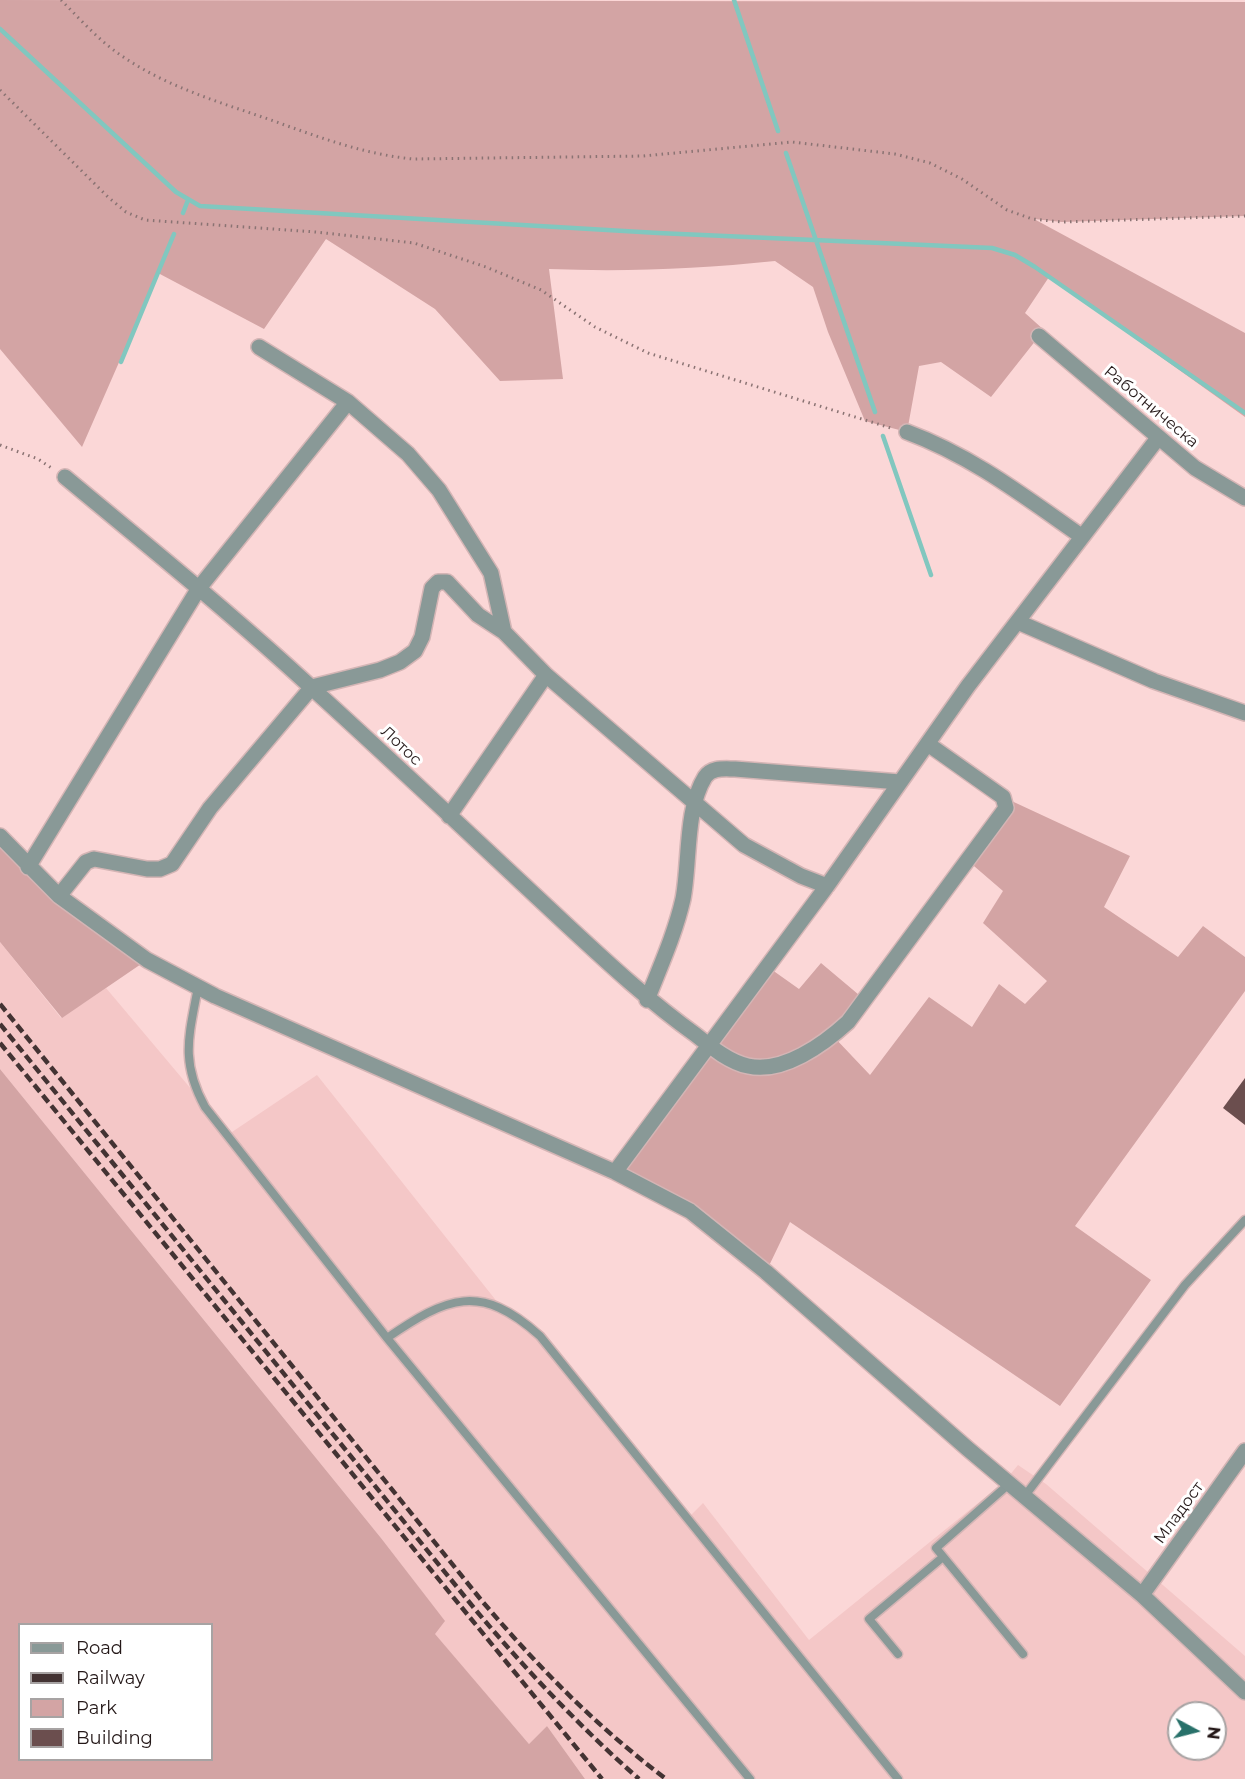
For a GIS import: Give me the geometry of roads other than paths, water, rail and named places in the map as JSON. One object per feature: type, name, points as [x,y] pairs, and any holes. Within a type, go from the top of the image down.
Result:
[{"type":"street","name":"Работническа","points":[[1039,336],[1195,468],[1245,498]]},
{"type":"street","points":[[259,347],[348,402],[408,454],[440,490],[491,573],[504,632]]},
{"type":"street","points":[[28,867],[199,588],[348,402]]},
{"type":"street","points":[[907,432],[943,445],[977,464],[1081,536]]},
{"type":"street","points":[[615,1172],[710,1046],[1081,536],[1158,438]]},
{"type":"street","name":"Лотос","points":[[65,477],[199,588],[312,687],[647,1000],[710,1046],[736,1062],[750,1067],[766,1066],[803,1054],[833,1036],[856,1013],[1006,808],[1003,797],[928,744]]},
{"type":"street","points":[[59,896],[86,862],[94,859],[147,869],[160,869],[172,864],[210,808],[312,687],[380,670],[400,662],[416,651],[422,637],[432,588],[438,582],[447,582],[472,610],[504,632],[546,675],[744,845],[768,860],[827,886]]},
{"type":"street","points":[[1018,622],[1154,681],[1245,712]]},
{"type":"street","points":[[449,816],[546,675]]},
{"type":"street","points":[[647,1000],[676,928],[696,805],[707,774],[718,768],[900,782]]},
{"type":"street","points":[[0,836],[59,896],[138,955],[198,987],[615,1172],[690,1211],[718,1232],[1009,1485],[1142,1595],[1245,1692]]},
{"type":"street","name":"Младост","points":[[1142,1595],[1245,1451]]},
{"type":"lane","points":[[198,987],[188,1058],[197,1091],[205,1107],[387,1338],[750,1779]]},
{"type":"lane","points":[[1024,1497],[1185,1285],[1245,1220]]},
{"type":"lane","points":[[387,1338],[422,1315],[457,1301],[480,1301],[502,1308],[520,1318],[540,1336],[898,1779]]},
{"type":"lane","points":[[1009,1485],[936,1548],[1023,1654]]},
{"type":"lane","points":[[898,1654],[869,1619],[944,1557]]},
{"type":"waterway","points":[[734,0],[778,131]]},
{"type":"waterway","points":[[0,29],[176,192],[200,206],[658,233],[992,248],[1015,255],[1035,267],[1245,413]]},
{"type":"waterway","points":[[786,153],[875,412]]},
{"type":"waterway","points":[[183,213],[188,200]]},
{"type":"waterway","points":[[121,362],[174,234]]},
{"type":"waterway","points":[[883,436],[931,575]]},
{"type":"railway","points":[[0,1004],[482,1601],[569,1695],[615,1738],[666,1779]]},
{"type":"railway","points":[[0,1024],[474,1608],[553,1696],[639,1779]]},
{"type":"railway","points":[[0,1043],[602,1779]]}]
